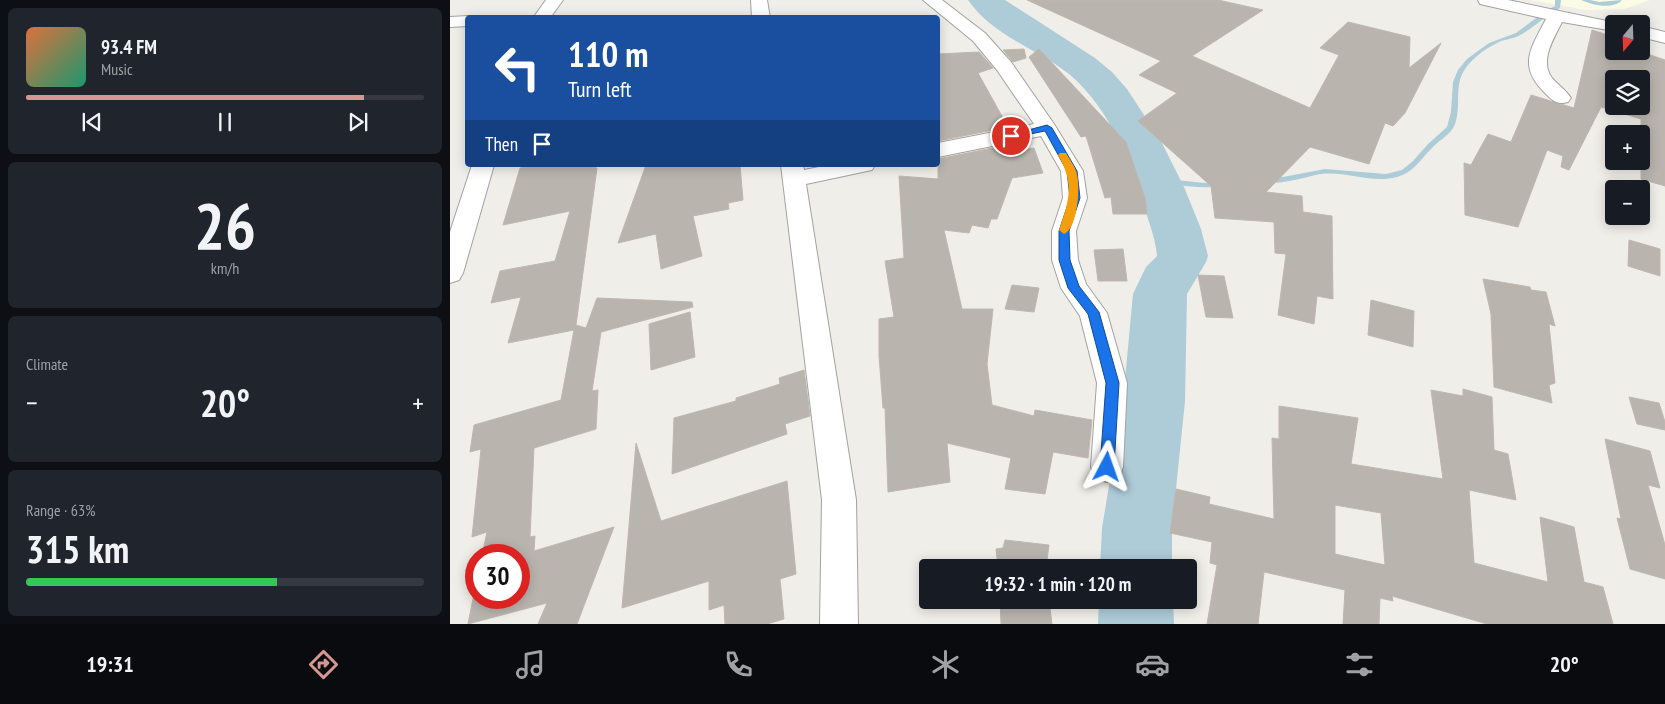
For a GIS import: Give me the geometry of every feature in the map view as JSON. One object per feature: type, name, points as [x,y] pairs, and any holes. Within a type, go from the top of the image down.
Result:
[{"type":"street","points":[[544,15],[555,0]]},
{"type":"street","points":[[759,0],[761,15]]},
{"type":"street","points":[[931,0],[979,37],[1004,66],[1047,128],[1072,171],[1075,198],[1064,231],[1065,260],[1074,288],[1093,312],[1112,383],[1107,467]]},
{"type":"street","points":[[1486,0],[1556,16],[1605,24]]},
{"type":"street","points":[[1556,16],[1540,48],[1537,64],[1540,75],[1561,98]]},
{"type":"street","points":[[450,22],[465,21]]},
{"type":"street","points":[[1650,34],[1665,38]]},
{"type":"street","points":[[940,150],[1047,128]]},
{"type":"street","points":[[450,273],[482,167]]},
{"type":"street","points":[[839,624],[839,500],[794,172],[844,167]]},
{"type":"shaded area","points":[[1530,0],[1650,0],[1625,9],[1586,10]]},
{"type":"building","points":[[1027,0],[1218,0],[1263,10],[1192,56],[1310,108],[1339,55],[1320,48],[1348,22],[1410,37],[1409,68],[1441,43],[1405,113],[1393,126],[1385,123],[1369,164],[1310,147],[1266,192],[1302,196],[1303,212],[1332,216],[1333,299],[1317,296],[1314,324],[1278,315],[1286,254],[1275,253],[1274,222],[1215,218],[1211,186],[1138,121],[1177,93],[1139,75],[1161,61]]},
{"type":"building","points":[[1592,30],[1605,34],[1605,60],[1650,60],[1650,55],[1665,60],[1665,186],[1650,182],[1650,180],[1641,179],[1641,170],[1650,170],[1650,125],[1641,125],[1641,119],[1628,115],[1650,115],[1650,70],[1605,70],[1605,108],[1601,107],[1569,170],[1561,167],[1563,156],[1547,150],[1518,227],[1465,215],[1464,163],[1471,165],[1488,134],[1511,142],[1531,95],[1574,108]]},
{"type":"building","points":[[1024,49],[1026,58],[1013,62],[1003,50]]},
{"type":"building","points":[[1039,49],[1126,142],[1145,198],[1147,214],[1113,214],[1111,197],[1105,198],[1086,136],[1081,137],[1029,57]]},
{"type":"building","points":[[979,52],[993,68],[978,73],[1008,127],[940,141],[940,54]]},
{"type":"building","points":[[1017,143],[1020,150],[1034,148],[1043,173],[1012,178],[997,219],[991,219],[988,228],[972,225],[969,233],[944,230],[962,309],[993,309],[987,364],[992,405],[1034,416],[1035,410],[1092,420],[1088,458],[1053,452],[1045,494],[1005,489],[1011,458],[947,443],[950,482],[888,492],[885,408],[883,408],[879,356],[879,319],[894,317],[885,261],[904,258],[899,176],[938,179],[940,159]]},
{"type":"building","points":[[645,167],[740,167],[743,200],[728,203],[729,209],[693,216],[702,256],[661,269],[656,234],[618,243]]},
{"type":"building","points":[[520,168],[597,168],[576,325],[586,328],[597,298],[692,302],[693,307],[601,332],[592,391],[598,390],[596,429],[534,448],[530,537],[535,536],[534,551],[614,527],[577,624],[538,624],[547,603],[530,608],[530,544],[484,544],[487,532],[472,537],[481,449],[470,452],[474,425],[561,400],[574,330],[508,343],[521,297],[491,303],[500,271],[555,261],[570,211],[503,225]]},
{"type":"building","points":[[1629,240],[1660,249],[1660,276],[1628,266]]},
{"type":"building","points":[[1123,249],[1127,281],[1098,281],[1094,250]]},
{"type":"building","points":[[1198,275],[1224,276],[1233,318],[1206,317]]},
{"type":"building","points":[[1483,279],[1530,287],[1531,290],[1546,292],[1555,326],[1549,324],[1555,383],[1549,385],[1552,403],[1494,387],[1491,314]]},
{"type":"building","points":[[1012,285],[1039,288],[1034,312],[1005,309]]},
{"type":"building","points":[[1371,300],[1414,311],[1413,347],[1368,335]]},
{"type":"building","points":[[690,312],[695,357],[651,370],[649,324]]},
{"type":"building","points":[[804,370],[810,416],[785,424],[787,434],[672,474],[674,418],[736,401],[736,398],[780,384],[779,378]]},
{"type":"building","points":[[1463,389],[1492,397],[1494,450],[1508,454],[1516,500],[1469,490],[1474,563],[1548,582],[1540,517],[1574,527],[1584,582],[1603,587],[1613,624],[1487,624],[1392,596],[1393,601],[1380,598],[1379,624],[1343,624],[1345,590],[1264,572],[1258,624],[1207,624],[1217,565],[1210,563],[1212,542],[1170,533],[1176,489],[1210,497],[1209,504],[1274,519],[1272,438],[1279,439],[1279,406],[1358,418],[1351,464],[1443,479],[1431,390],[1463,396]],"holes":[[[1335,505],[1381,513],[1385,565],[1335,554]]]},
{"type":"building","points":[[1629,397],[1659,403],[1665,422],[1665,430],[1637,424]]},
{"type":"building","points":[[1605,439],[1650,451],[1660,488],[1648,485],[1665,545],[1665,579],[1630,569],[1617,518],[1621,519]]},
{"type":"building","points":[[636,443],[661,521],[787,481],[796,574],[780,579],[784,619],[767,624],[725,624],[724,605],[709,610],[709,581],[622,608]]},
{"type":"building","points":[[1005,540],[1049,545],[1047,559],[997,559],[996,549],[1003,548]]},
{"type":"building","points":[[471,609],[524,609],[468,624]]},
{"type":"building","points":[[1000,609],[1050,609],[1052,624],[1001,624]]},
{"type":"waterway","points":[[985,0],[1008,19],[1082,66],[1098,80],[1113,98],[1127,118],[1151,164],[1181,244],[1181,262],[1166,279],[1160,294],[1154,401],[1137,528],[1136,559]]},
{"type":"waterway","points":[[1266,180],[1283,179],[1325,171],[1375,176],[1396,175],[1405,171],[1452,124],[1456,82],[1465,65],[1486,47],[1518,34],[1546,13],[1558,7],[1558,0]]},
{"type":"waterway","points":[[1584,0],[1599,4],[1616,3],[1619,0]]},
{"type":"waterway","points":[[1158,180],[1205,185],[1221,183]]},
{"type":"waterway","points":[[1136,609],[1136,624]]},
{"type":"slow traffic","points":[[1063,155],[1072,171],[1075,198],[1064,230]]},
{"type":"route","points":[[1011,136],[1047,128],[1072,171],[1075,198],[1064,231],[1065,260],[1074,288],[1093,312],[1112,383],[1107,467]]}]
